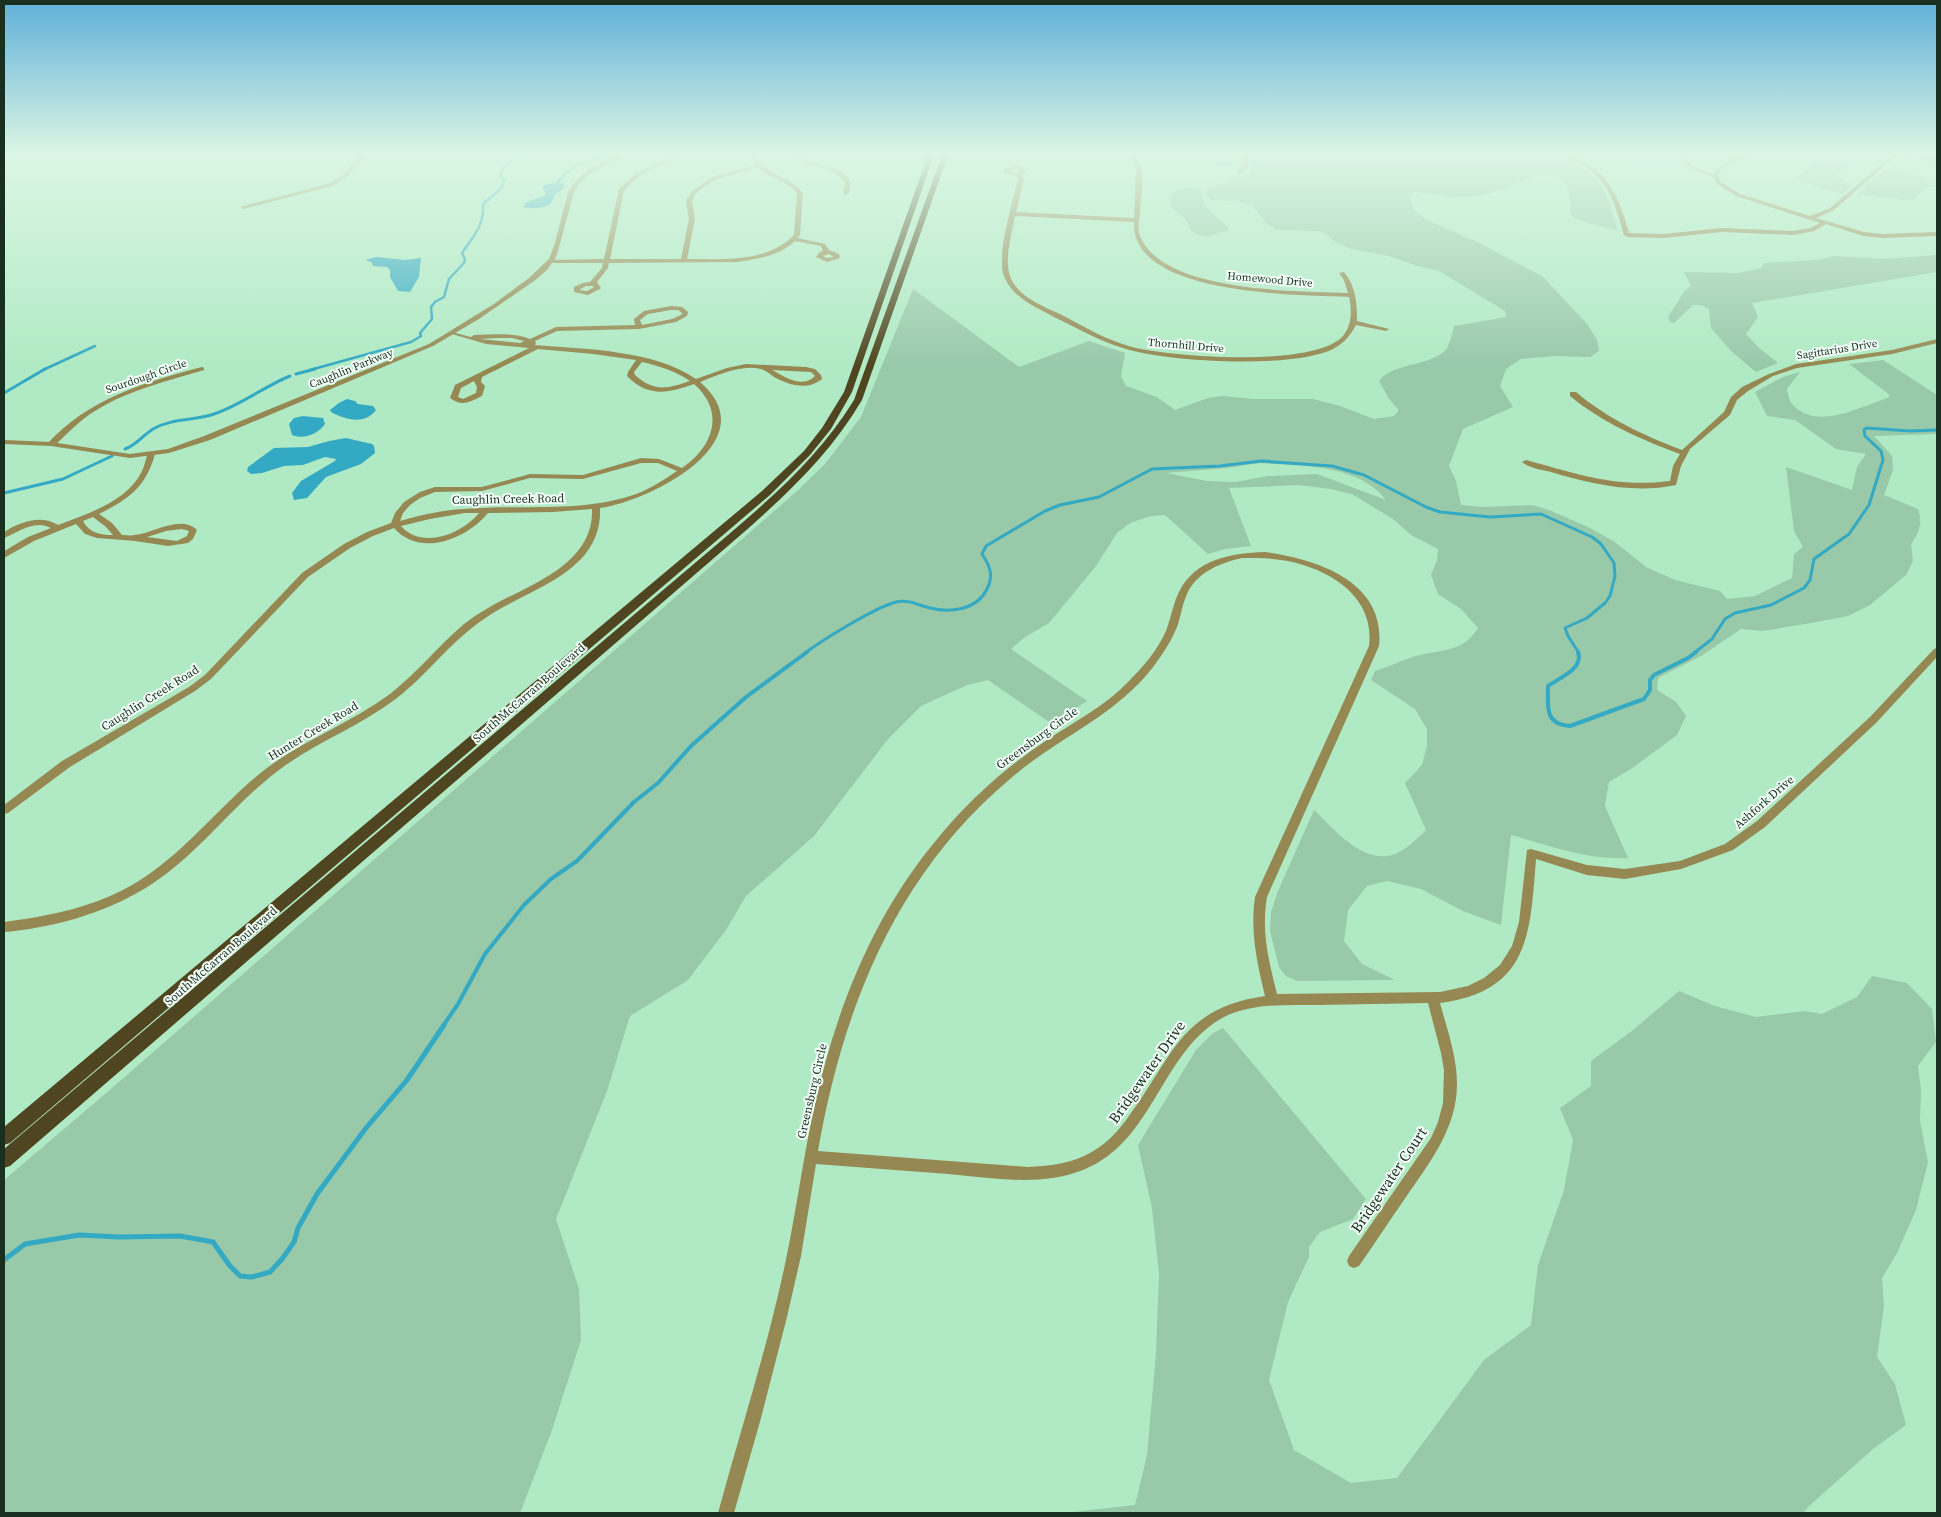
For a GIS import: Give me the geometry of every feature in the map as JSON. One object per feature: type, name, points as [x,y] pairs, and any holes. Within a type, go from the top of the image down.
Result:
[{"type":"main road","name":"South McCarran Boulevard","points":[[4,1137],[766,493],[808,453],[826,429],[848,392],[907,226]]},
{"type":"main road","name":"South McCarran Boulevard","points":[[4,1160],[732,537],[809,468],[839,431],[858,400],[920,226]]},
{"type":"street","name":"Caughlin Parkway","points":[[4,442],[51,444],[115,454],[151,454],[177,449],[207,438],[405,357],[454,334],[532,279],[550,261],[561,226]]},
{"type":"street","points":[[592,284],[602,274],[607,262],[616,226]]},
{"type":"street","points":[[684,261],[691,226]]},
{"type":"street","points":[[550,261],[684,261],[751,258],[780,249],[793,239],[798,230],[798,226]]},
{"type":"street","name":"Thornhill Drive","points":[[1012,226],[1005,261],[1007,276],[1018,292],[1037,306],[1099,337],[1127,347],[1179,356],[1285,358],[1314,353],[1335,345],[1350,333],[1355,323]]},
{"type":"street","name":"Homewood Drive","points":[[1137,226],[1138,239],[1148,253],[1166,266],[1188,276],[1218,285],[1241,288],[1352,295]]},
{"type":"street","points":[[1625,226],[1627,235],[1664,236],[1722,230],[1792,233],[1812,230],[1819,226]]},
{"type":"street","points":[[1835,226],[1873,235],[1937,234]]},
{"type":"street","points":[[793,239],[823,245],[827,252]]},
{"type":"street","points":[[1342,273],[1349,284],[1352,295],[1356,314],[1355,323],[1386,329]]},
{"type":"street","points":[[520,346],[556,329],[640,327],[679,320],[684,316],[685,312],[680,308],[671,308],[646,312],[638,316],[637,319],[640,327]]},
{"type":"street","name":"Caughlin Creek Road","points":[[454,334],[477,337],[518,336],[538,346]]},
{"type":"street","name":"Caughlin Creek Road","points":[[4,810],[66,764],[192,690],[221,665],[305,575],[321,562],[359,540],[395,524],[446,514],[485,510],[559,511],[596,507],[649,491],[682,471],[707,447],[715,430],[717,418],[712,400],[700,385],[682,374],[640,360],[605,353],[538,346],[500,345],[454,334]]},
{"type":"street","points":[[500,345],[507,335]]},
{"type":"street","name":"Sagittarius Drive","points":[[1526,462],[1575,478],[1608,484],[1644,486],[1673,483],[1677,466],[1684,453],[1697,438],[1727,413],[1739,394],[1771,375],[1805,364],[1887,352],[1937,341]]},
{"type":"street","points":[[478,376],[538,346]]},
{"type":"street","points":[[640,360],[632,372],[632,376],[648,388],[668,390],[730,368],[764,367],[806,369],[813,370],[819,376],[818,379],[809,384],[796,384],[764,367]]},
{"type":"street","name":"Sourdough Circle","points":[[51,444],[87,414],[110,400],[146,386],[202,369]]},
{"type":"street","points":[[1573,394],[1611,422],[1648,440],[1684,453]]},
{"type":"street","points":[[5,552],[35,537],[94,514],[137,485],[143,477],[151,454]]},
{"type":"street","points":[[485,510],[481,518],[466,531],[434,540],[423,541],[404,536],[395,524],[399,512],[410,500],[439,488],[482,488],[534,476],[583,477],[623,463],[641,460],[661,462],[682,471]]},
{"type":"street","name":"Hunter Creek Road","points":[[4,927],[33,924],[90,910],[141,886],[165,869],[184,854],[251,788],[281,764],[370,712],[394,695],[480,618],[550,579],[577,558],[590,539],[597,521],[596,507]]},
{"type":"street","points":[[94,514],[109,525],[120,538]]},
{"type":"street","points":[[79,521],[90,533],[100,537],[137,538],[170,544],[180,543],[191,537],[193,530],[186,527],[159,530],[137,538]]},
{"type":"street","points":[[4,535],[22,526],[37,523],[49,522],[58,529]]},
{"type":"street","name":"Greensburg Circle","points":[[726,1513],[770,1359],[793,1258],[829,1067],[860,975],[882,929],[929,856],[956,824],[1008,774],[1039,750],[1106,706],[1136,681],[1162,646],[1172,627],[1181,597],[1193,578],[1212,565],[1236,557],[1252,555],[1276,556],[1301,561],[1332,574],[1345,582],[1365,601],[1371,612],[1376,634],[1374,646],[1261,896],[1257,912],[1257,929],[1272,1000]]},
{"type":"street","name":"Ashfork Drive","points":[[1530,853],[1587,870],[1625,874],[1682,865],[1729,847],[1761,824],[1859,733],[1937,651]]},
{"type":"street","name":"Bridgewater Drive","points":[[812,1157],[1028,1174],[1053,1172],[1077,1166],[1117,1142],[1130,1127],[1185,1041],[1198,1027],[1214,1015],[1233,1006],[1253,1001],[1272,1000],[1432,997],[1468,992],[1487,983],[1503,971],[1514,957],[1520,941],[1523,929],[1530,853]]},
{"type":"street","name":"Bridgewater Court","points":[[1354,1261],[1436,1142],[1446,1122],[1451,1101],[1450,1058],[1432,997]]},
{"type":"green space","points":[[1189,226],[1226,226],[1229,229],[1209,236],[1201,236],[1191,231]]},
{"type":"green space","points":[[1269,226],[1440,226],[1473,240],[1542,276],[1588,325],[1597,340],[1599,351],[1590,357],[1556,356],[1521,359],[1506,369],[1500,386],[1513,407],[1463,429],[1449,466],[1456,481],[1461,505],[1482,507],[1532,505],[1549,510],[1588,527],[1615,542],[1646,567],[1675,580],[1720,591],[1727,599],[1755,596],[1792,578],[1794,554],[1803,547],[1794,531],[1786,467],[1852,490],[1857,467],[1866,454],[1836,449],[1795,420],[1767,416],[1755,392],[1783,377],[1800,372],[1787,389],[1792,404],[1802,412],[1813,416],[1839,415],[1888,398],[1890,395],[1849,364],[1883,360],[1937,395],[1937,434],[1874,436],[1892,456],[1893,470],[1884,495],[1918,509],[1919,528],[1911,544],[1913,561],[1906,575],[1870,605],[1848,616],[1763,631],[1741,629],[1701,656],[1658,678],[1657,690],[1676,702],[1686,716],[1677,735],[1631,769],[1609,782],[1605,806],[1628,858],[1583,855],[1511,835],[1501,925],[1463,911],[1421,889],[1387,881],[1367,886],[1348,910],[1344,941],[1362,964],[1395,980],[1297,981],[1286,976],[1279,967],[1270,931],[1271,912],[1278,891],[1314,810],[1347,841],[1367,853],[1377,856],[1393,855],[1408,846],[1426,830],[1405,783],[1422,765],[1427,746],[1427,729],[1415,709],[1371,680],[1375,671],[1416,656],[1451,649],[1466,642],[1478,628],[1461,609],[1438,594],[1431,575],[1437,560],[1438,549],[1411,535],[1393,519],[1352,494],[1298,485],[1229,488],[1251,546],[1225,549],[1208,554],[1165,515],[1151,516],[1130,523],[1117,533],[1096,566],[1049,623],[1025,637],[1011,649],[1087,701],[1052,724],[988,680],[967,685],[921,706],[888,739],[814,836],[746,896],[726,930],[688,980],[630,1016],[607,1091],[556,1219],[579,1289],[581,1340],[551,1433],[520,1513],[4,1513],[4,1180],[796,492],[825,464],[861,417],[913,289],[1019,367],[1089,341],[1125,353],[1121,376],[1126,386],[1157,397],[1175,410],[1208,398],[1223,396],[1252,399],[1313,399],[1340,406],[1374,419],[1394,416],[1399,410],[1389,399],[1379,381],[1385,375],[1394,370],[1426,361],[1443,352],[1449,344],[1454,326],[1506,317],[1505,311],[1439,271],[1417,266],[1389,256],[1352,249],[1336,243],[1326,234],[1318,231],[1277,230]],"holes":[[[1260,463],[1311,467],[1345,473],[1361,479],[1375,488],[1386,500],[1317,474],[1268,476],[1235,482],[1207,481],[1166,473]]]},
{"type":"green space","points":[[1599,226],[1616,226],[1618,231]]},
{"type":"green space","points":[[1937,255],[1937,272],[1752,303],[1758,317],[1746,334],[1759,348],[1778,363],[1756,372],[1731,351],[1711,328],[1709,309],[1701,305],[1693,305],[1674,323],[1670,322],[1668,317],[1684,292],[1691,286],[1684,272],[1738,273],[1761,268],[1764,263],[1818,260],[1834,256],[1885,259]]},
{"type":"green space","points":[[1872,976],[1907,983],[1932,1009],[1936,1042],[1918,1066],[1921,1090],[1920,1121],[1928,1162],[1916,1210],[1897,1253],[1882,1278],[1884,1306],[1877,1357],[1895,1384],[1906,1425],[1873,1449],[1803,1513],[1063,1513],[1135,1505],[1147,1455],[1156,1354],[1159,1274],[1152,1208],[1138,1145],[1196,1050],[1212,1034],[1223,1028],[1366,1199],[1353,1219],[1320,1232],[1309,1247],[1309,1257],[1288,1302],[1269,1380],[1294,1450],[1351,1483],[1397,1478],[1484,1360],[1531,1325],[1538,1265],[1564,1190],[1573,1140],[1560,1108],[1591,1086],[1591,1061],[1633,1030],[1679,991],[1715,1006],[1756,1017],[1804,1011],[1822,1014],[1857,997]]},
{"type":"water","points":[[376,257],[405,260],[421,258],[419,277],[410,292],[398,291],[387,267],[373,266],[371,262],[365,260]]},
{"type":"water","points":[[347,399],[358,404],[373,406],[376,410],[371,415],[360,420],[348,419],[331,412],[330,410]]},
{"type":"water","points":[[303,416],[323,418],[325,424],[319,431],[310,435],[301,437],[292,435],[289,424],[294,418]]},
{"type":"water","points":[[346,438],[372,444],[375,453],[361,464],[326,477],[307,498],[294,500],[292,493],[301,481],[336,459],[325,457],[303,465],[284,466],[262,473],[251,474],[247,471],[248,467],[274,448],[308,447]]},
{"type":"waterway","points":[[310,370],[411,342],[421,336],[420,333],[432,319],[431,307],[435,302],[444,297],[449,279],[464,263],[465,259],[462,253],[479,226]]},
{"type":"waterway","points":[[44,369],[95,346]]},
{"type":"waterway","points":[[4,393],[44,369]]},
{"type":"waterway","points":[[296,374],[315,369]]},
{"type":"waterway","points":[[125,449],[160,425],[206,416],[224,410],[290,376]]},
{"type":"waterway","points":[[1694,653],[1712,639],[1725,619],[1735,613],[1771,605],[1804,588],[1810,580],[1814,559],[1849,534],[1869,505],[1883,460],[1881,451],[1865,436],[1864,430],[1866,428],[1910,431],[1937,430]]},
{"type":"waterway","points":[[4,493],[63,479],[112,456]]},
{"type":"waterway","points":[[805,653],[836,632],[896,602],[909,602],[946,610],[970,606],[977,602],[987,589],[991,575],[982,554],[986,546],[1045,511],[1060,505],[1099,497],[1152,469],[1220,466],[1261,461],[1332,466],[1364,475],[1426,507],[1440,512],[1490,517],[1541,514],[1592,537],[1601,544],[1614,563],[1615,576],[1610,596],[1605,603],[1587,618],[1565,628],[1579,653]]},
{"type":"waterway","points":[[443,1026],[458,1004],[485,954],[524,905],[551,879],[577,861],[634,802],[658,783],[691,746],[746,697],[807,652]]},
{"type":"waterway","points":[[1578,652],[1579,658],[1574,668],[1548,686],[1549,713],[1556,722],[1562,725],[1570,726],[1644,699],[1650,690],[1650,680],[1654,675],[1696,652]]},
{"type":"waterway","points":[[4,1260],[25,1244],[79,1235],[119,1237],[180,1236],[213,1242],[230,1266],[240,1276],[252,1277],[270,1272],[294,1242],[298,1228],[317,1194],[366,1128],[407,1080],[444,1025]]}]
